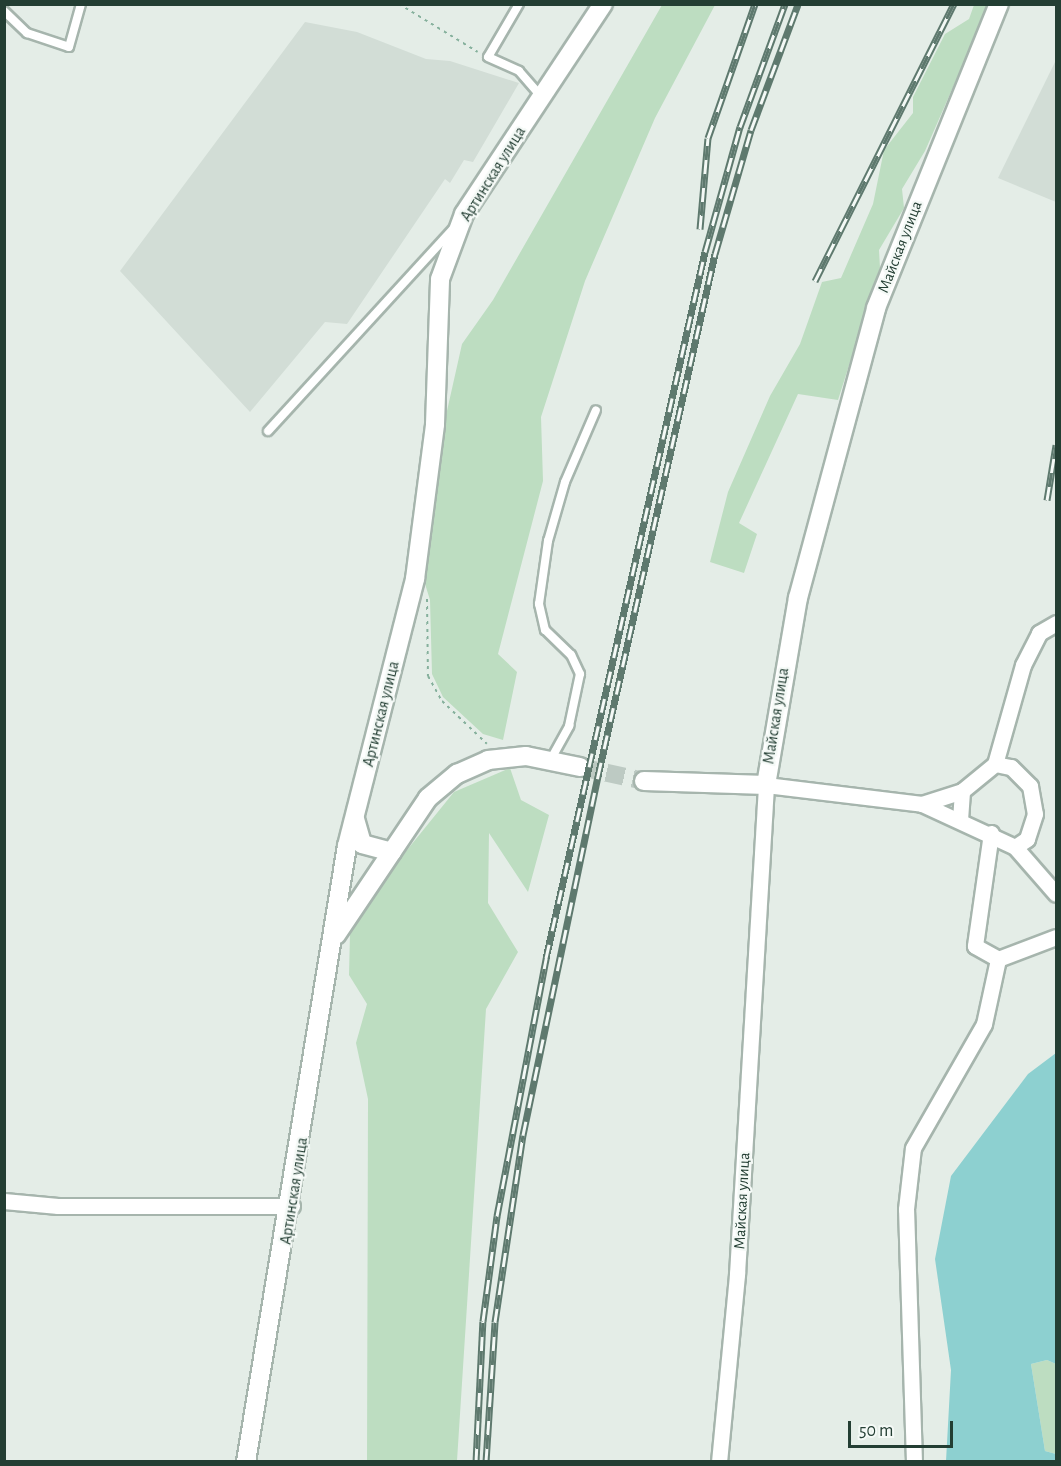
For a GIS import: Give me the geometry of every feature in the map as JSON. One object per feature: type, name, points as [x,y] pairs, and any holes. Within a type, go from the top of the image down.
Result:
[{"type":"street","name":"Артинская улица","points":[[246,1461],[292,1206],[333,939],[355,817],[414,583],[435,424],[440,279],[464,214],[603,4]]},
{"type":"street","name":"Майская улица","points":[[719,1461],[737,1274],[766,785],[798,598],[876,308],[999,4]]},
{"type":"street","points":[[922,804],[962,791],[995,764],[1023,665],[1039,633],[1056,623]]},
{"type":"street","points":[[333,939],[428,798],[450,780],[488,760],[507,758],[551,759],[580,767]]},
{"type":"street","points":[[995,764],[1011,767],[1030,786],[1035,814],[1027,839],[1015,847]]},
{"type":"street","points":[[644,781],[766,785],[922,804],[991,833],[1015,847],[1056,894]]},
{"type":"street","points":[[960,820],[962,791]]},
{"type":"street","points":[[355,817],[362,844],[392,852]]},
{"type":"street","points":[[991,833],[974,936],[983,954],[998,958],[1056,937]]},
{"type":"street","points":[[914,1461],[906,1209],[913,1148],[984,1024],[998,958]]},
{"type":"street","points":[[4,1201],[292,1206]]},
{"type":"lane","points":[[4,11],[27,33],[69,47],[81,4]]},
{"type":"lane","points":[[519,4],[488,57],[519,71],[542,97]]},
{"type":"lane","points":[[268,431],[417,274],[464,214]]},
{"type":"lane","points":[[551,759],[569,726],[580,674],[571,655],[545,630],[539,604],[548,541],[565,482],[596,410]]},
{"type":"path","points":[[399,4],[488,57]]},
{"type":"path","points":[[414,583],[424,588],[428,602],[428,676],[442,702],[507,758]]},
{"type":"shaded area","points":[[305,22],[357,32],[426,59],[450,61],[519,83],[473,162],[464,160],[450,183],[445,179],[347,324],[325,322],[250,412],[120,271]]},
{"type":"shaded area","points":[[1056,60],[1056,202],[998,178]]},
{"type":"green space","points":[[662,5],[715,5],[655,118],[585,281],[541,417],[543,481],[498,654],[517,672],[503,740],[483,734],[443,697],[432,674],[430,600],[421,571],[438,451],[462,344],[493,300]]},
{"type":"green space","points":[[974,5],[989,5],[925,151],[902,189],[904,208],[879,250],[880,268],[838,400],[798,394],[739,523],[757,534],[744,573],[710,562],[728,492],[770,396],[800,344],[822,282],[841,278],[873,204],[884,150],[913,113],[913,97],[945,34],[969,19]]},
{"type":"green space","points":[[510,768],[521,800],[549,815],[528,892],[489,833],[488,903],[518,952],[486,1009],[457,1461],[367,1461],[368,1099],[356,1043],[367,1004],[349,975],[350,934],[403,855],[454,792]]},
{"type":"green space","points":[[1047,1360],[1056,1364],[1056,1454],[1045,1451],[1031,1364]]},
{"type":"water","points":[[1056,1053],[1056,1364],[1047,1360],[1031,1364],[1045,1451],[1056,1454],[1056,1461],[946,1461],[951,1370],[935,1259],[951,1176],[1028,1074]]},
{"type":"tunnel","points":[[580,767],[644,781]]},
{"type":"railway","points":[[700,229],[708,138],[755,4]]},
{"type":"railway","points":[[476,1462],[483,1321],[497,1216],[546,958],[705,252],[740,127],[785,4]]},
{"type":"railway","points":[[486,1462],[495,1322],[523,1135],[598,776],[715,254],[751,130],[798,4]]},
{"type":"railway","points":[[815,281],[954,4]]},
{"type":"railway","points":[[1047,500],[1056,445]]}]
